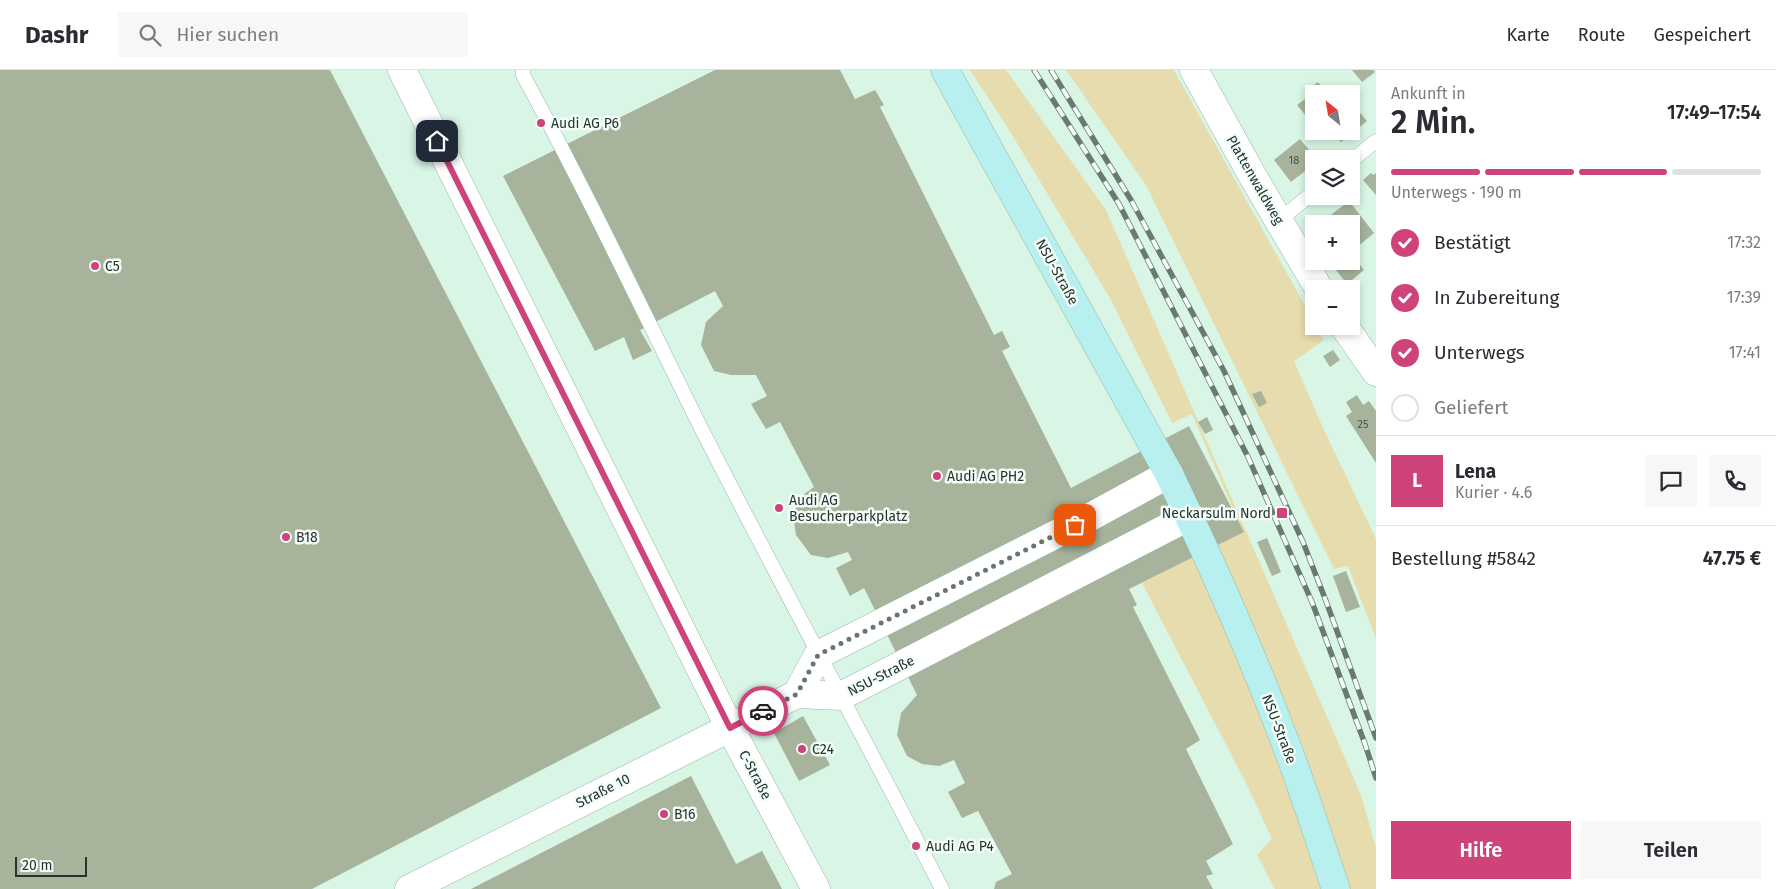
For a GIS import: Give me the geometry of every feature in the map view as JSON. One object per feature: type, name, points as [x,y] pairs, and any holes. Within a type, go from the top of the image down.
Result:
[{"type":"main road","name":"NSU-Straße","points":[[945,70],[1169,474],[1190,516],[1240,631],[1285,742],[1336,889]]},
{"type":"street","name":"C-Straße","points":[[402,70],[730,728],[816,889]]},
{"type":"street","name":"Plattenwaldweg","points":[[1194,70],[1278,221],[1314,280]]},
{"type":"street","points":[[1350,335],[1376,372]]},
{"type":"street","points":[[797,694],[818,655],[1092,516],[1169,474]]},
{"type":"street","name":"NSU-Straße","points":[[797,694],[841,696],[1190,516]]},
{"type":"street","name":"Straße 10","points":[[409,889],[797,694]]},
{"type":"lane","points":[[522,70],[818,655],[942,889]]},
{"type":"lane","points":[[1360,154],[1376,141]]},
{"type":"lane","points":[[1278,221],[1305,199]]},
{"type":"shaded area","points":[[970,70],[1006,70],[1106,210],[1361,795],[1376,848],[1376,889],[1275,889],[1257,855],[1272,839],[1247,785],[1142,583],[1243,532],[1192,414],[1172,423],[1110,298],[1008,128]]},
{"type":"shaded area","points":[[1066,70],[1174,70],[1305,306],[1305,335],[1321,335],[1324,340],[1294,361],[1323,428],[1376,539],[1376,639],[1348,566],[1334,569],[1146,185]]},
{"type":"building","name":"B18","points":[[0,70],[330,70],[661,708],[312,889],[0,889]]},
{"type":"building","name":"Audi AG PH2","points":[[715,70],[840,70],[855,99],[875,90],[884,105],[880,107],[994,335],[1002,331],[1010,347],[1002,351],[1071,488],[1189,426],[1244,532],[1129,589],[1137,605],[1133,607],[1200,740],[1186,749],[1233,844],[1206,861],[1213,874],[1206,876],[1213,889],[994,889],[996,882],[1012,874],[978,811],[962,818],[948,792],[965,783],[954,760],[939,766],[922,764],[907,756],[897,735],[901,713],[917,695],[864,588],[850,596],[836,568],[852,560],[848,552],[828,558],[811,555],[796,535],[793,515],[800,497],[814,487],[780,422],[766,429],[751,404],[767,396],[756,375],[731,375],[714,371],[701,345],[706,322],[723,306],[715,291],[640,330],[652,351],[633,360],[624,337],[595,351],[503,176]]},
{"type":"building","points":[[1352,70],[1373,70],[1375,72],[1362,82]]},
{"type":"building","points":[[1305,99],[1305,115],[1297,105]]},
{"type":"building","points":[[1360,113],[1367,121],[1360,127]]},
{"type":"building","points":[[1300,139],[1309,150],[1305,150],[1305,171],[1291,182],[1274,160]]},
{"type":"building","points":[[1371,173],[1373,175],[1376,173],[1376,195],[1363,180]]},
{"type":"building","points":[[1344,205],[1352,205],[1360,215],[1331,215]]},
{"type":"building","points":[[1360,215],[1374,233],[1360,245]]},
{"type":"building","points":[[1360,265],[1364,270],[1352,280],[1344,280],[1336,270],[1360,270]]},
{"type":"building","points":[[1333,350],[1340,360],[1330,367],[1323,356]]},
{"type":"building","points":[[1261,391],[1267,403],[1259,407],[1252,394]]},
{"type":"building","points":[[1357,395],[1363,405],[1369,401],[1376,411],[1376,463],[1346,416],[1352,412],[1346,402]]},
{"type":"building","points":[[1207,417],[1213,430],[1205,434],[1198,422]]},
{"type":"building","points":[[1267,538],[1281,572],[1272,576],[1257,542]]},
{"type":"building","points":[[1346,571],[1360,607],[1346,612],[1333,576]]},
{"type":"building","name":"C24","points":[[803,716],[830,765],[799,781],[774,733]]},
{"type":"building","name":"B16","points":[[691,776],[736,864],[762,851],[782,889],[471,889]]},
{"type":"railway","points":[[1034,70],[1119,204],[1248,457],[1312,602],[1376,778]]},
{"type":"railway","points":[[1051,70],[1131,200],[1224,371],[1303,542],[1376,738]]},
{"type":"way so far","points":[[763,711],[797,694],[818,655],[1075,525]]},
{"type":"place","name":"Audi AG P6","points":[[541,123]]},
{"type":"place","name":"C5","points":[[95,266]]},
{"type":"place","name":"Audi AG PH2","points":[[937,476]]},
{"type":"place","name":"Audi AG Besucherparkplatz","points":[[779,508]]},
{"type":"place","name":"Neckarsulm Nord","points":[[1282,513]]},
{"type":"place","name":"B18","points":[[286,537]]},
{"type":"place","name":"C24","points":[[802,749]]},
{"type":"place","name":"B16","points":[[664,814]]},
{"type":"place","name":"Audi AG P4","points":[[916,846]]},
{"type":"route","points":[[437,141],[730,728],[763,711]]}]
